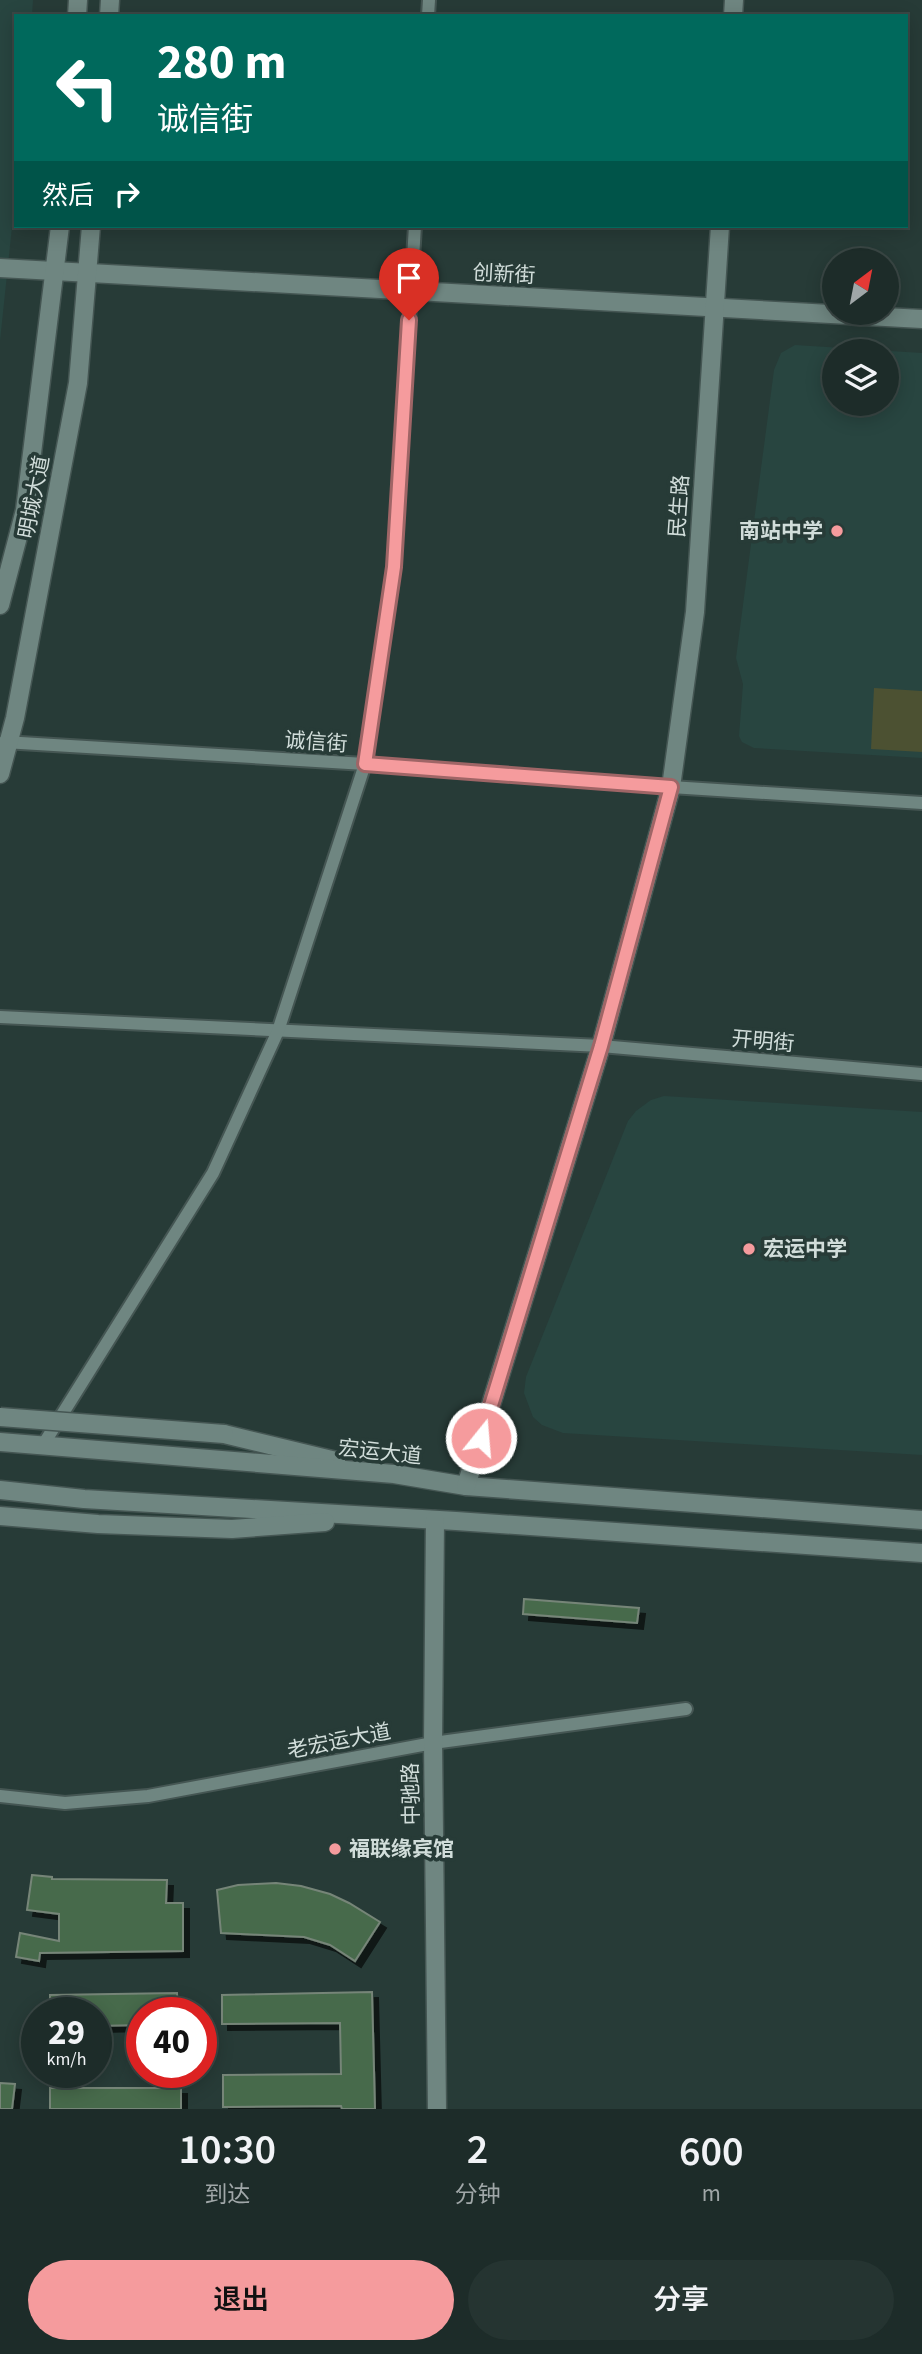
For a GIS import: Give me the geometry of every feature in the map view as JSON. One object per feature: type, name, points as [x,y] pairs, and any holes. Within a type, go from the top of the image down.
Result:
[{"type":"main road","name":"明城大道","points":[[0,605],[25,510],[60,228]]},
{"type":"main road","name":"明城大道","points":[[0,774],[4,742],[18,705],[78,383],[91,228]]},
{"type":"main road","name":"民生路","points":[[466,1486],[601,1046],[671,787],[695,612],[720,228]]},
{"type":"main road","name":"创新街","points":[[0,268],[922,319]]},
{"type":"main road","points":[[0,1417],[224,1434],[394,1474]]},
{"type":"main road","name":"宏运大道","points":[[0,1442],[394,1474],[466,1486],[922,1520]]},
{"type":"main road","points":[[0,1490],[84,1499],[922,1553]]},
{"type":"main road","points":[[0,1516],[98,1524],[232,1529],[392,1517]]},
{"type":"main road","name":"中驰路","points":[[435,1520],[433,1743],[437,2109]]},
{"type":"street","points":[[43,1445],[213,1173],[278,1031],[365,764],[394,567],[415,228]]},
{"type":"street","name":"诚信街","points":[[4,742],[922,803]]},
{"type":"street","name":"开明街","points":[[0,1017],[601,1046],[922,1074]]},
{"type":"street","name":"老宏运大道","points":[[0,1796],[65,1803],[148,1796],[433,1743],[686,1709]]},
{"type":"shaded area","points":[[0,0],[33,0],[32,14],[14,14],[14,208],[0,341]]},
{"type":"shaded area","name":"南站中学","points":[[795,345],[822,347],[822,416],[899,416],[899,352],[922,353],[922,758],[754,748],[742,742],[739,736],[743,684],[736,658],[774,370],[781,353]]},
{"type":"shaded area","name":"宏运中学","points":[[664,1096],[922,1112],[922,1455],[563,1433],[542,1425],[533,1417],[524,1393],[526,1377],[628,1121],[651,1100]]},
{"type":"green space","points":[[874,688],[922,691],[922,752],[871,749]]},
{"type":"building","points":[[524,1599],[639,1608],[637,1623],[523,1614]]},
{"type":"building","points":[[32,1875],[52,1879],[167,1880],[166,1903],[183,1903],[183,1951],[40,1953],[39,1961],[16,1957],[20,1933],[59,1941],[59,1914],[27,1910]]},
{"type":"building","points":[[276,1883],[330,1894],[380,1922],[355,1961],[330,1945],[304,1937],[221,1933],[217,1890],[238,1885]]},
{"type":"building","points":[[372,1992],[375,2109],[342,2109],[341,2106],[223,2107],[223,2075],[341,2074],[340,2023],[222,2024],[222,1995]]},
{"type":"building","points":[[177,1993],[177,1997],[126,1997],[126,2025],[112,2026],[112,1997],[50,1995]]},
{"type":"building","points":[[0,2083],[15,2084],[12,2109],[0,2109]]},
{"type":"building","points":[[50,2088],[181,2088],[181,2109],[50,2109]]},
{"type":"place","name":"南站中学","points":[[837,531]]},
{"type":"place","name":"宏运中学","points":[[749,1249]]},
{"type":"place","name":"福联缘宾馆","points":[[335,1849]]},
{"type":"route","points":[[409,320],[394,567],[365,764],[671,787],[601,1046],[481,1438]]}]
